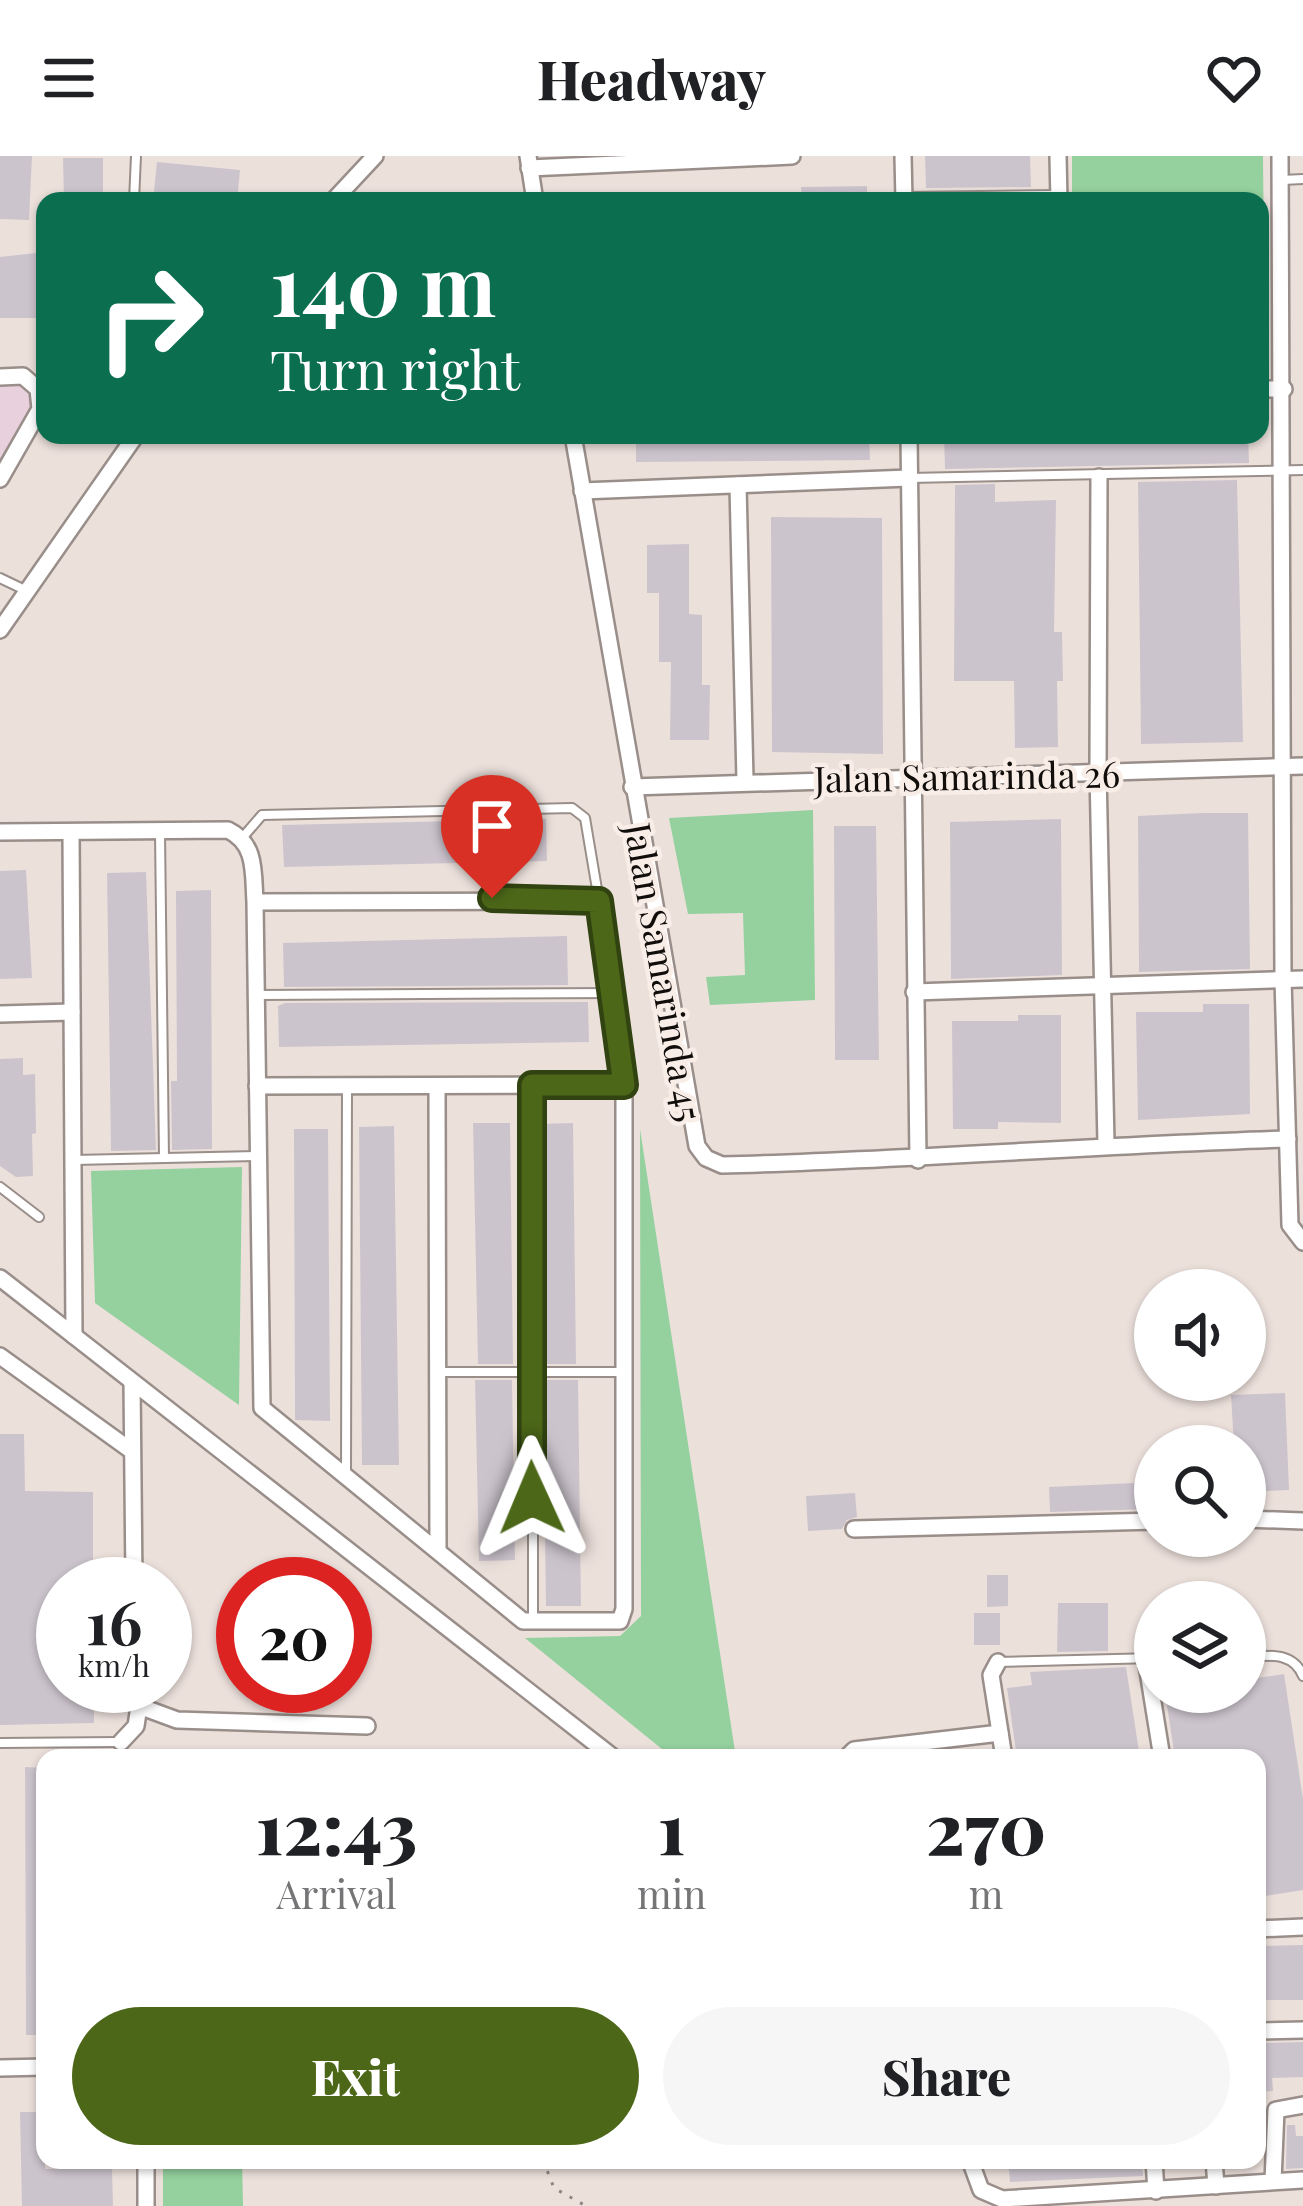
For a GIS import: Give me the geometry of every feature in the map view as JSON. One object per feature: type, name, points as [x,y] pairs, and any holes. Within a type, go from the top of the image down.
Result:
[{"type":"street","points":[[534,192],[529,162],[791,156]]},
{"type":"street","points":[[903,156],[904,192]]},
{"type":"street","points":[[1058,156],[1059,192]]},
{"type":"street","points":[[1280,156],[1285,388],[1294,470],[1295,766],[1283,979],[1290,1225],[1303,1242]]},
{"type":"street","points":[[341,192],[369,158]]},
{"type":"street","points":[[0,376],[22,376],[36,387]]},
{"type":"street","points":[[1269,389],[1285,388]]},
{"type":"street","points":[[0,479],[36,416]]},
{"type":"street","points":[[0,630],[130,444]]},
{"type":"street","name":"Jalan Samarinda 45","points":[[574,444],[697,1146],[706,1158],[722,1166],[917,1160],[1106,1144],[1288,1139]]},
{"type":"street","points":[[909,444],[917,776],[917,1160]]},
{"type":"street","points":[[1100,477],[1098,772],[1106,1144]]},
{"type":"street","points":[[582,491],[909,478]]},
{"type":"street","points":[[738,485],[745,780]]},
{"type":"street","name":"Jalan Samarinda 26","points":[[632,787],[1295,766]]},
{"type":"street","points":[[0,832],[229,830],[243,837],[252,855],[255,902],[259,1398],[270,1418],[533,1625],[620,1621],[624,1085],[615,992],[599,901],[255,902]]},
{"type":"street","points":[[70,832],[74,1336]]},
{"type":"street","points":[[914,992],[1303,979]]},
{"type":"street","points":[[0,1014],[71,1012]]},
{"type":"street","points":[[257,1086],[624,1085]]},
{"type":"street","points":[[437,1086],[438,1551]]},
{"type":"street","points":[[0,1278],[602,1749]]},
{"type":"street","points":[[0,1356],[129,1449]]},
{"type":"street","points":[[132,1382],[133,1557]]},
{"type":"street","points":[[1266,1520],[1303,1521]]},
{"type":"street","points":[[854,1529],[1134,1522]]},
{"type":"street","points":[[998,1662],[991,1675],[1003,1749]]},
{"type":"street","points":[[121,1742],[136,1726],[138,1713]]},
{"type":"street","points":[[158,1713],[176,1720],[368,1726]]},
{"type":"street","points":[[1157,1713],[1161,1749]]},
{"type":"street","points":[[863,1749],[1000,1733]]},
{"type":"street","points":[[1266,1929],[1303,1927]]},
{"type":"street","points":[[1266,2031],[1303,2030]]},
{"type":"street","points":[[0,2068],[36,2067]]},
{"type":"street","points":[[1273,2181],[1276,2110],[1303,2105]]},
{"type":"street","points":[[146,2169],[146,2206]]},
{"type":"street","points":[[973,2169],[981,2190],[1002,2199],[1303,2180]]},
{"type":"street","points":[[1155,2169],[1156,2191]]},
{"type":"street","points":[[1215,2169],[1216,2186]]},
{"type":"lane","points":[[134,192],[136,156]]},
{"type":"lane","points":[[1281,180],[1303,179]]},
{"type":"lane","points":[[909,478],[1294,470]]},
{"type":"lane","points":[[0,578],[25,590]]},
{"type":"lane","points":[[243,837],[262,815],[572,808],[586,818],[599,901]]},
{"type":"lane","points":[[160,831],[164,1158]]},
{"type":"lane","points":[[256,995],[615,992]]},
{"type":"lane","points":[[532,1085],[533,1625]]},
{"type":"lane","points":[[346,1478],[347,1086]]},
{"type":"lane","points":[[73,1160],[257,1156]]},
{"type":"lane","points":[[0,1187],[40,1217]]},
{"type":"lane","points":[[438,1372],[624,1372]]},
{"type":"lane","points":[[1266,1656],[1282,1656],[1299,1665],[1303,1676]]},
{"type":"lane","points":[[998,1662],[1134,1659]]},
{"type":"lane","points":[[0,1743],[121,1742]]},
{"type":"path","points":[[547,2169],[554,2188],[586,2206]]},
{"type":"shaded area","points":[[0,385],[19,385],[31,393],[33,406],[0,464]]},
{"type":"green space","points":[[1072,156],[1263,156],[1263,192],[1072,192]]},
{"type":"green space","points":[[813,810],[815,1000],[710,1005],[706,977],[745,975],[743,913],[688,914],[669,818]]},
{"type":"green space","points":[[640,1129],[735,1749],[662,1749],[525,1638],[620,1636],[641,1616]]},
{"type":"green space","points":[[242,1167],[239,1405],[95,1303],[91,1171]]},
{"type":"green space","points":[[163,2169],[242,2169],[243,2206],[163,2206]]},
{"type":"building","points":[[0,156],[32,156],[29,220],[0,219]]},
{"type":"building","points":[[925,156],[1030,156],[1031,187],[926,188]]},
{"type":"building","points":[[63,158],[103,158],[103,192],[64,192]]},
{"type":"building","points":[[157,162],[240,170],[238,192],[154,192]]},
{"type":"building","points":[[867,186],[867,192],[801,192],[801,187]]},
{"type":"building","points":[[36,253],[36,318],[0,318],[0,257]]},
{"type":"building","points":[[636,444],[869,444],[870,460],[636,462]]},
{"type":"building","points":[[944,444],[1248,444],[1249,463],[945,469]]},
{"type":"building","points":[[1237,480],[1243,742],[1141,744],[1138,482]]},
{"type":"building","points":[[995,484],[995,502],[1056,500],[1054,632],[1062,632],[1063,681],[1057,681],[1058,747],[1015,748],[1014,681],[954,681],[955,485]]},
{"type":"building","points":[[771,517],[882,518],[883,754],[772,752]]},
{"type":"building","points":[[689,544],[689,614],[702,615],[702,685],[710,685],[709,740],[670,740],[671,662],[659,662],[659,593],[647,593],[647,545]]},
{"type":"building","points":[[1248,813],[1250,969],[1139,972],[1138,816]]},
{"type":"building","points":[[546,819],[547,861],[284,867],[282,825]]},
{"type":"building","points":[[1061,819],[1062,975],[951,979],[950,822]]},
{"type":"building","points":[[834,826],[876,826],[879,1060],[835,1060]]},
{"type":"building","points":[[26,870],[32,978],[0,979],[0,871]]},
{"type":"building","points":[[146,872],[156,1150],[111,1151],[107,873]]},
{"type":"building","points":[[211,890],[212,1149],[172,1150],[171,1081],[177,1081],[176,891]]},
{"type":"building","points":[[567,936],[568,985],[284,987],[283,943]]},
{"type":"building","points":[[588,1002],[589,1042],[279,1047],[278,1006],[285,1003]]},
{"type":"building","points":[[1203,1004],[1249,1004],[1250,1114],[1138,1120],[1136,1012],[1203,1012]]},
{"type":"building","points":[[1018,1015],[1061,1015],[1061,1123],[998,1122],[998,1129],[953,1129],[952,1021],[1018,1021]]},
{"type":"building","points":[[23,1058],[23,1075],[35,1074],[36,1133],[32,1134],[33,1176],[16,1177],[0,1166],[0,1059]]},
{"type":"building","points":[[473,1123],[510,1123],[513,1364],[478,1364]]},
{"type":"building","points":[[573,1123],[576,1364],[543,1364],[541,1124]]},
{"type":"building","points":[[394,1126],[399,1465],[362,1465],[359,1127]]},
{"type":"building","points":[[294,1129],[328,1129],[330,1421],[295,1420]]},
{"type":"building","points":[[475,1380],[512,1380],[515,1560],[479,1561]]},
{"type":"building","points":[[543,1380],[578,1380],[581,1606],[546,1606]]},
{"type":"building","points":[[1285,1393],[1289,1490],[1266,1491],[1266,1425],[1233,1425],[1231,1401],[1266,1401],[1266,1394]]},
{"type":"building","points":[[0,1434],[24,1434],[25,1491],[93,1492],[93,1557],[36,1557],[36,1713],[94,1713],[94,1723],[0,1725]]},
{"type":"building","points":[[1134,1483],[1134,1510],[1050,1512],[1049,1487]]},
{"type":"building","points":[[855,1493],[857,1517],[847,1520],[842,1529],[808,1531],[806,1496]]},
{"type":"building","points":[[987,1575],[1008,1575],[1008,1606],[987,1607]]},
{"type":"building","points":[[1058,1603],[1108,1603],[1108,1651],[1057,1652]]},
{"type":"building","points":[[974,1613],[1000,1613],[1000,1645],[974,1645]]},
{"type":"building","points":[[1126,1667],[1139,1749],[1016,1749],[1007,1688],[1032,1685],[1030,1672]]},
{"type":"building","points":[[1284,1674],[1303,1799],[1303,1890],[1266,1896],[1266,1749],[1174,1749],[1168,1713],[1266,1713],[1266,1677]]},
{"type":"building","points":[[25,1767],[36,1768],[36,2035],[26,2035]]},
{"type":"building","points":[[1303,1945],[1303,2000],[1266,2000],[1266,1946]]},
{"type":"building","points":[[1303,2042],[1303,2077],[1272,2078],[1273,2091],[1266,2091],[1266,2043]]},
{"type":"building","points":[[20,2112],[36,2112],[36,2169],[112,2169],[113,2206],[22,2206]]},
{"type":"building","points":[[1287,2125],[1295,2125],[1296,2136],[1303,2136],[1303,2168],[1286,2169]]},
{"type":"building","points":[[1009,2169],[1143,2169],[1143,2176],[1010,2182]]},
{"type":"route","points":[[492,898],[587,897],[599,901],[624,1053],[624,1085],[532,1085],[532,1498]]}]
